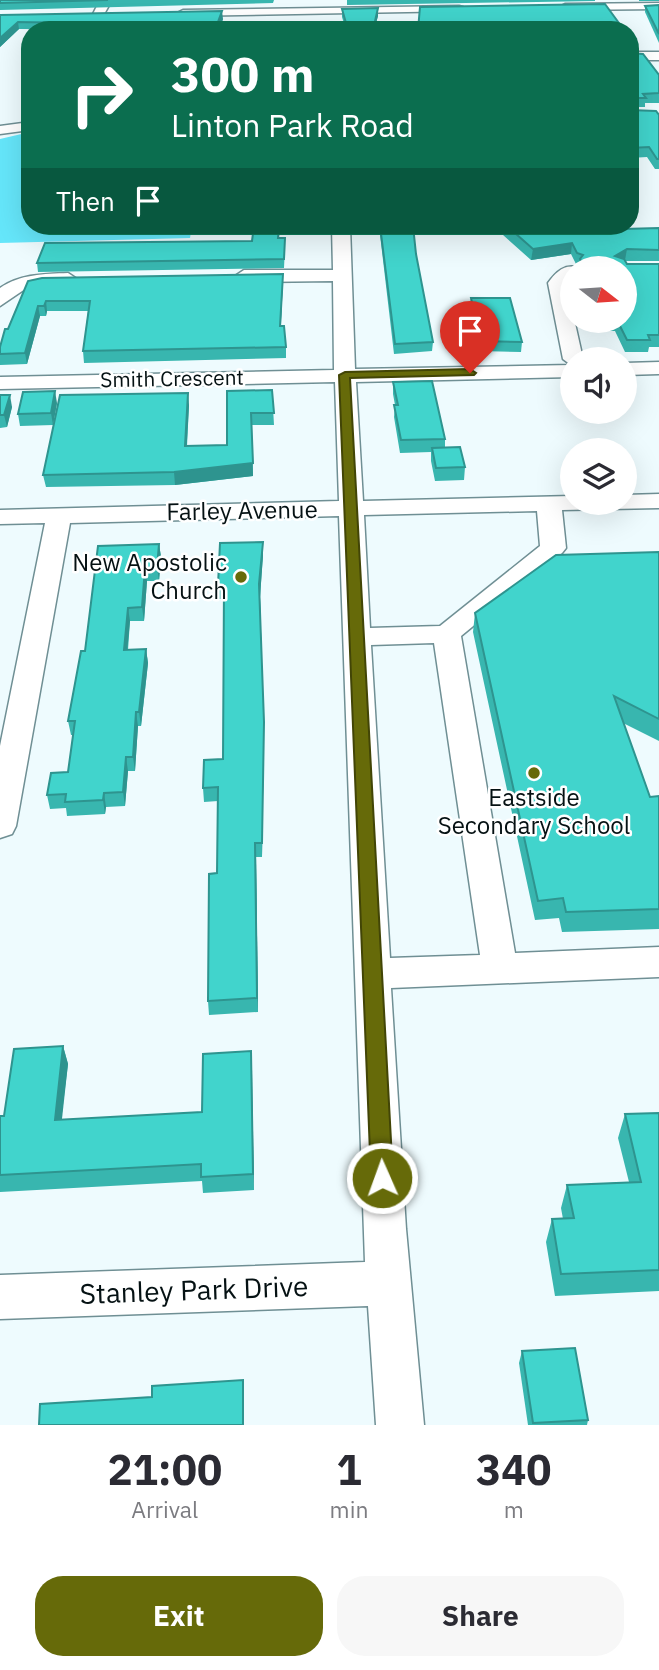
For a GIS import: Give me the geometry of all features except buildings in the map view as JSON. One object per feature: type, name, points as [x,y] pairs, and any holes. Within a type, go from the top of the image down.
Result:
[{"type":"street","points":[[100,14],[106,0]]},
{"type":"street","points":[[447,0],[457,9]]},
{"type":"street","points":[[554,8],[620,3],[659,6]]},
{"type":"street","points":[[165,13],[471,9]]},
{"type":"street","points":[[639,56],[659,56]]},
{"type":"street","points":[[0,130],[21,127]]},
{"type":"street","points":[[341,235],[345,375],[388,1283],[400,1425]]},
{"type":"street","points":[[221,277],[341,275]]},
{"type":"street","points":[[0,300],[7,289],[23,282],[84,279]]},
{"type":"street","points":[[560,279],[557,283],[560,297]]},
{"type":"street","points":[[637,369],[659,369]]},
{"type":"street","name":"Smith Crescent","points":[[0,383],[560,371]]},
{"type":"street","points":[[637,502],[659,501]]},
{"type":"street","points":[[358,637],[447,634],[553,548],[549,504]]},
{"type":"street","name":"Farley Avenue","points":[[0,517],[560,504]]},
{"type":"street","points":[[0,826],[58,516]]},
{"type":"street","points":[[447,634],[500,969]]},
{"type":"street","points":[[374,974],[659,962]]},
{"type":"street","name":"Stanley Park Drive","points":[[0,1297],[388,1283]]},
{"type":"shaded area","points":[[21,134],[21,235],[190,235],[190,238],[0,243],[0,139]]},
{"type":"place","name":"New Apostolic Church","points":[[241,577]]},
{"type":"place","name":"Eastside Secondary School","points":[[534,773]]},
{"type":"route","points":[[382,1178],[345,375],[470,373]]}]
